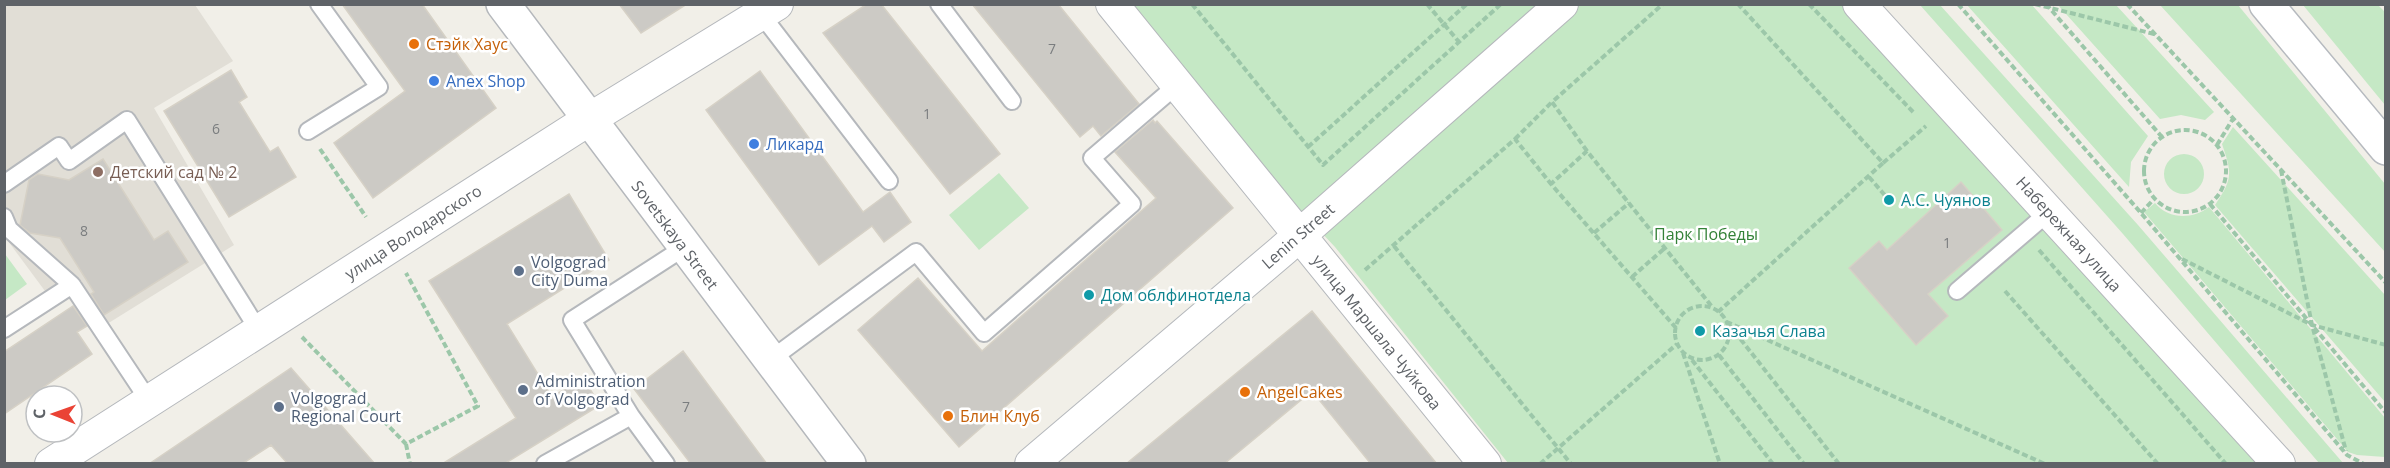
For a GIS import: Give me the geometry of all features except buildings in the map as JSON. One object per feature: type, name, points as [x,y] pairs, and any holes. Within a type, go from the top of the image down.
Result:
[{"type":"street","name":"Sovetskaya Street","points":[[503,4],[849,464]]},
{"type":"street","name":"улица Маршала Чуйкова","points":[[1112,4],[1485,464]]},
{"type":"street","name":"Lenin Street","points":[[1045,459],[1562,4]]},
{"type":"street","name":"Набережная улица","points":[[1859,4],[2279,464]]},
{"type":"street","points":[[2266,4],[2385,148]]},
{"type":"street","name":"улица Володарского","points":[[51,464],[588,120],[769,9]]},
{"type":"lane","points":[[308,131],[379,87],[319,4]]},
{"type":"lane","points":[[939,4],[1012,101]]},
{"type":"lane","points":[[769,9],[889,181]]},
{"type":"lane","points":[[770,360],[916,252],[984,333],[1132,204],[1092,158],[1177,85]]},
{"type":"lane","points":[[4,184],[59,146],[69,161],[127,120],[259,331]]},
{"type":"lane","points":[[1957,291],[2049,212]]},
{"type":"lane","points":[[4,217],[9,229],[72,285],[149,401]]},
{"type":"lane","points":[[666,464],[631,416],[572,320],[685,247]]},
{"type":"lane","points":[[4,329],[72,285]]},
{"type":"lane","points":[[545,464],[631,416]]},
{"type":"path","points":[[1192,4],[1323,165],[1501,4]]},
{"type":"path","points":[[1426,4],[1459,42]]},
{"type":"path","points":[[1308,147],[1467,4]]},
{"type":"path","points":[[1358,276],[1515,139],[1552,102],[1663,4]]},
{"type":"path","points":[[1738,4],[1883,163]]},
{"type":"path","points":[[1809,4],[1934,133]]},
{"type":"path","points":[[1958,4],[2348,455],[2364,464]]},
{"type":"path","points":[[2035,4],[2156,35]]},
{"type":"path","points":[[2127,4],[2234,117],[2385,283]]},
{"type":"path","points":[[2047,6],[2162,137]]},
{"type":"path","points":[[1552,102],[1587,151],[1713,308],[1727,322],[1839,464]]},
{"type":"path","points":[[2217,145],[2234,117]]},
{"type":"path","points":[[1718,312],[1926,126]]},
{"type":"path","points":[[2185,130],[2208,137],[2217,145],[2226,169],[2224,183],[2219,194],[2210,204],[2199,210],[2175,211],[2154,199],[2147,187],[2144,173],[2146,159],[2152,147],[2162,137],[2172,132],[2185,130]]},
{"type":"path","points":[[308,131],[366,217]]},
{"type":"path","points":[[1515,139],[1676,328]]},
{"type":"path","points":[[1551,184],[1587,151]]},
{"type":"path","points":[[2281,168],[2312,325],[2348,455]]},
{"type":"path","points":[[1869,177],[1889,200]]},
{"type":"path","points":[[2141,213],[2154,199]]},
{"type":"path","points":[[1594,233],[1629,203]]},
{"type":"path","points":[[2210,204],[2385,412]]},
{"type":"path","points":[[2024,234],[2226,464]]},
{"type":"path","points":[[391,246],[478,406],[406,444]]},
{"type":"path","points":[[1394,246],[1571,464]]},
{"type":"path","points":[[1632,277],[1666,247]]},
{"type":"path","points":[[2180,258],[2312,325],[2385,345]]},
{"type":"path","points":[[2005,291],[2158,464]]},
{"type":"path","points":[[1713,308],[1702,306],[1692,308],[1683,314],[1676,328],[1677,344],[1683,353],[1720,464]]},
{"type":"path","points":[[1692,359],[1702,361],[1719,355],[1728,344],[1730,333],[1727,322]]},
{"type":"path","points":[[1727,322],[2045,464]]},
{"type":"path","points":[[298,333],[406,444],[410,464]]},
{"type":"path","points":[[1540,464],[1677,344]]},
{"type":"path","points":[[1683,353],[1692,359],[1773,464]]},
{"type":"path","points":[[1719,355],[1804,464]]},
{"type":"shaded area","name":"Детский сад № 2","points":[[5,5],[195,5],[233,61],[154,108],[234,245],[107,324],[73,274],[45,291],[5,237]]},
{"type":"green space","name":"Парк Победы","points":[[1133,5],[1859,5],[2279,463],[1508,463],[1335,247],[1285,194]]},
{"type":"green space","points":[[1920,5],[1940,5],[2138,225],[2343,463],[2319,463],[2123,234]]},
{"type":"green space","points":[[1967,5],[2032,5],[2148,136],[2131,162],[2129,187]]},
{"type":"green space","points":[[2058,5],[2116,5],[2214,112],[2205,120],[2181,115],[2160,119]]},
{"type":"green space","points":[[2160,5],[2238,5],[2385,184],[2385,252]]},
{"type":"green space","points":[[2303,5],[2378,5],[2385,12],[2385,105]]},
{"type":"green space","points":[[2233,127],[2385,295],[2385,402],[2215,205],[2228,182],[2228,162],[2222,144]]},
{"type":"green space","points":[[2184,154],[2192,155],[2198,160],[2203,166],[2203,182],[2198,188],[2192,193],[2184,194],[2176,193],[2170,188],[2165,182],[2164,174],[2165,166],[2170,160],[2176,155]]},
{"type":"green space","points":[[999,173],[1029,208],[979,250],[949,215]]},
{"type":"green space","points":[[2155,203],[2167,212],[2180,216],[2195,214],[2209,207],[2385,418],[2385,457],[2348,452],[2144,212]]},
{"type":"green space","points":[[5,254],[27,284],[5,300]]},
{"type":"place","name":"Стэйк Хаус","points":[[414,44]]},
{"type":"place","name":"Anex Shop","points":[[434,81]]},
{"type":"place","name":"Ликард","points":[[754,144]]},
{"type":"place","name":"Детский сад № 2","points":[[98,172]]},
{"type":"place","name":"А.С. Чуянов","points":[[1889,200]]},
{"type":"place","name":"Volgograd City Duma","points":[[519,271]]},
{"type":"place","name":"Дом облфинотдела","points":[[1089,295]]},
{"type":"place","name":"Казачья Слава","points":[[1700,331]]},
{"type":"place","name":"Administration of Volgograd","points":[[523,390]]},
{"type":"place","name":"AngelCakes","points":[[1245,392]]},
{"type":"place","name":"Volgograd Regional Court","points":[[279,407]]},
{"type":"place","name":"Блин Клуб","points":[[948,416]]}]
